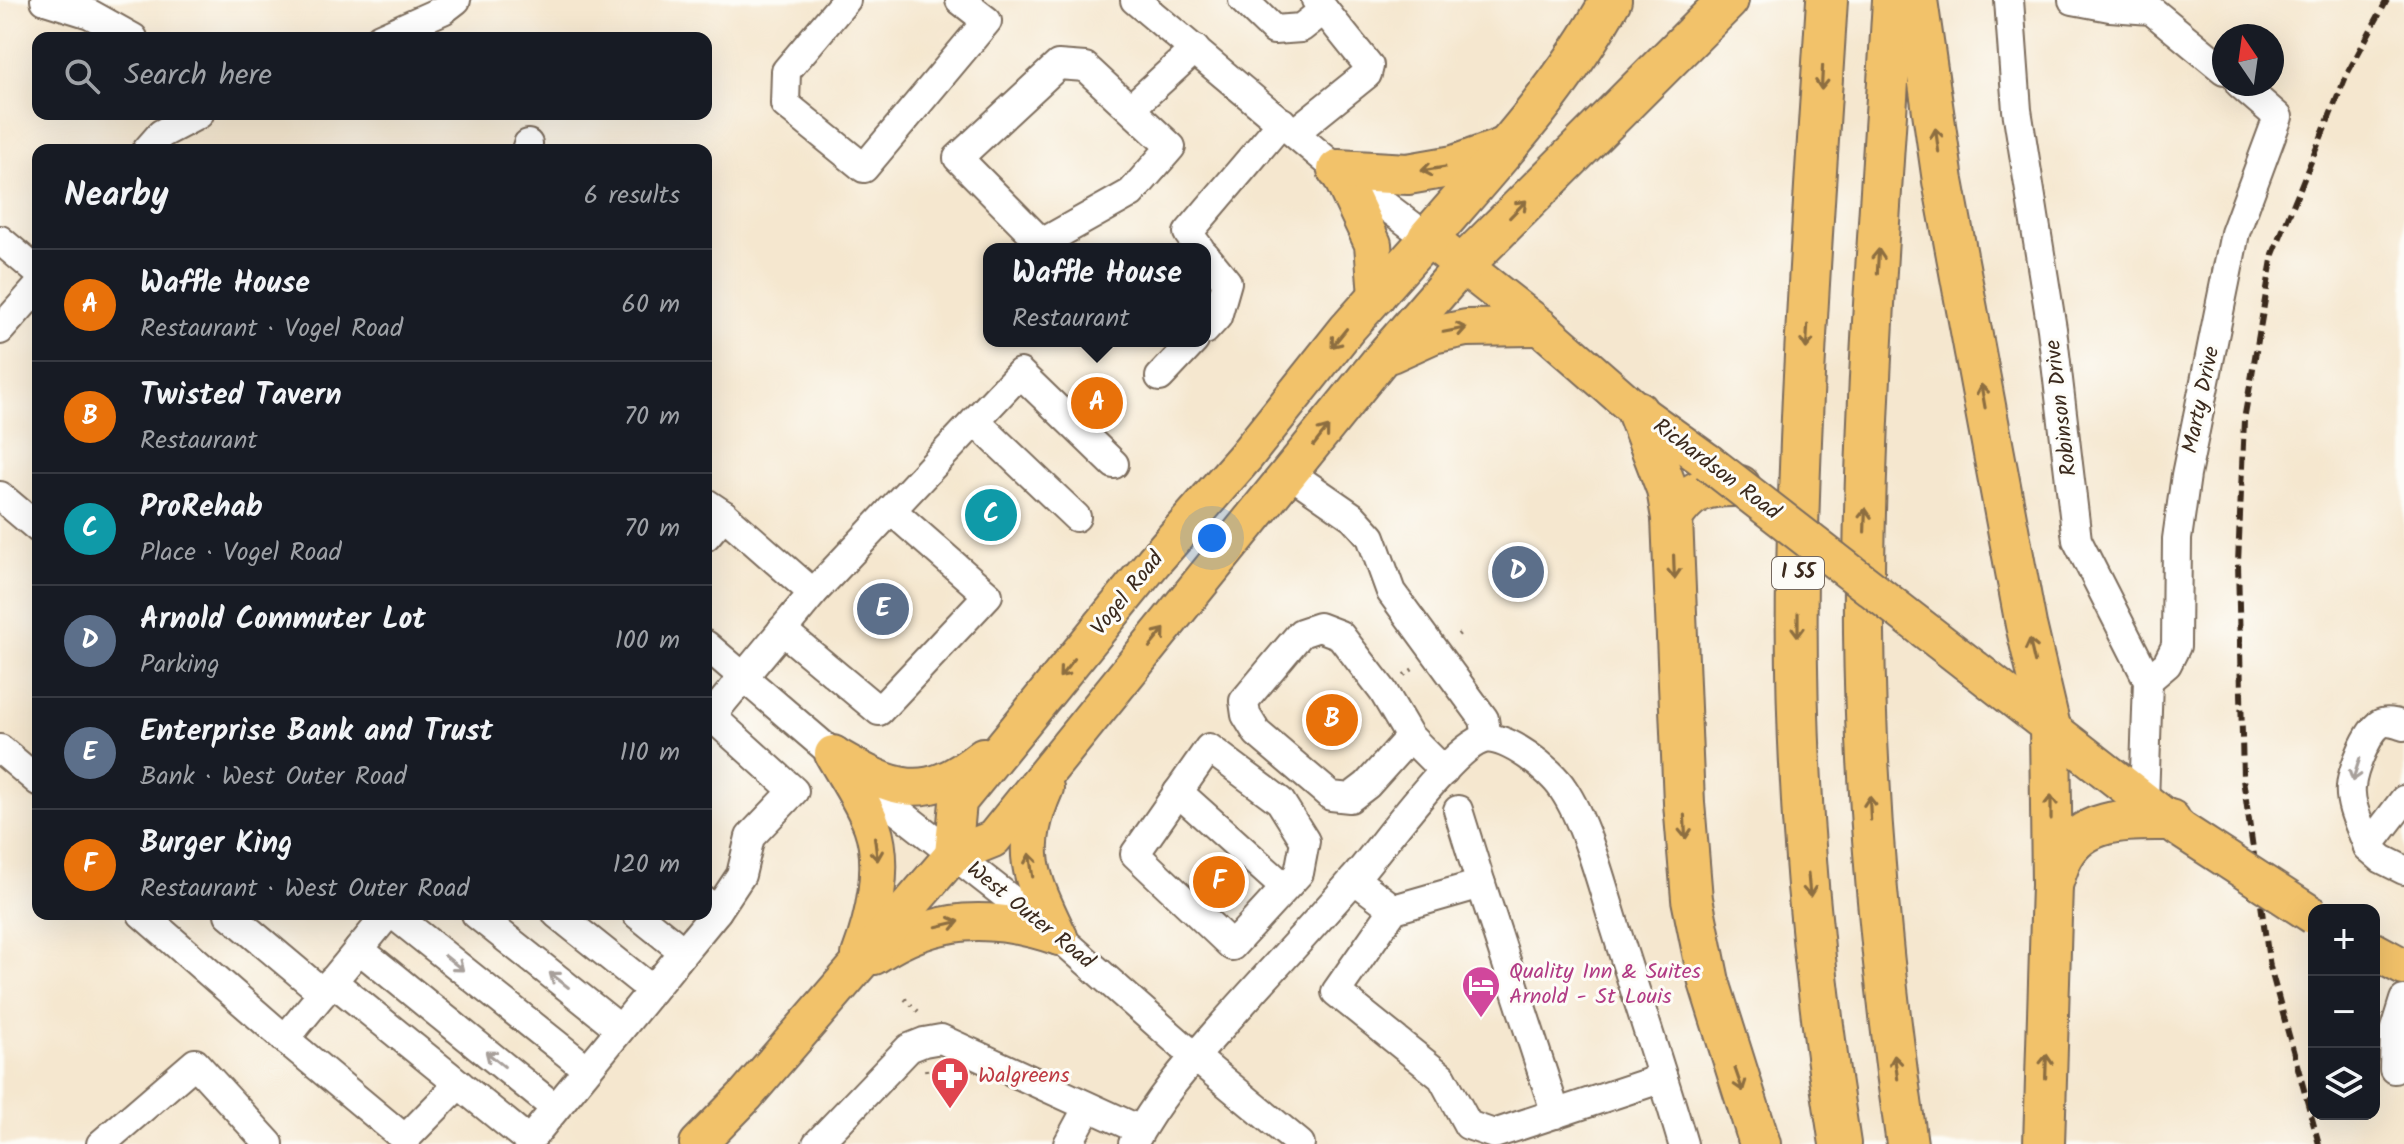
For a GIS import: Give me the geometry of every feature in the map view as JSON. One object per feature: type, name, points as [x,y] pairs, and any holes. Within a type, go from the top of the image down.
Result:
[{"type":"highway","points":[[1428,238],[1507,146],[1564,73],[1611,0]]},
{"type":"highway","name":"I 55","points":[[1827,0],[1802,437],[1798,654],[1808,884],[1840,1144]]},
{"type":"highway","points":[[1893,0],[1869,433],[1864,633],[1872,848],[1882,956],[1907,1144]]},
{"type":"highway","points":[[1917,0],[1943,181],[2011,549],[2050,727],[2052,885],[2044,1144]]},
{"type":"highway","points":[[1463,265],[1725,3]]},
{"type":"highway","points":[[1338,170],[1408,174],[1454,166],[1507,146]]},
{"type":"highway","points":[[1637,411],[1667,489],[1672,518],[1684,803],[1692,899],[1712,995],[1760,1144]]},
{"type":"highway","points":[[1672,518],[1683,500],[1718,479]]},
{"type":"highway","points":[[2052,885],[2064,854],[2076,839],[2093,828],[2117,820],[2166,818]]},
{"type":"main road","points":[[1338,170],[1373,244],[1377,296]]},
{"type":"main road","name":"Richardson Road","points":[[1428,238],[1541,327],[1718,479],[1975,669],[2166,818],[2308,912]]},
{"type":"main road","name":"Vogel Road","points":[[953,855],[958,802],[1154,561],[1245,457],[1347,329],[1428,238]]},
{"type":"main road","points":[[698,1144],[746,1095],[953,855],[993,839],[1382,358],[1463,265]]},
{"type":"main road","points":[[1382,358],[1433,335],[1466,328],[1541,327]]},
{"type":"main road","points":[[833,754],[881,780],[900,787],[919,787],[961,774],[1021,725]]},
{"type":"main road","points":[[833,754],[872,826],[878,851],[872,911],[854,970]]},
{"type":"main road","points":[[1058,759],[1033,814],[1028,857],[1034,884],[1059,937]]},
{"type":"main road","points":[[854,970],[878,953],[905,940],[958,921],[1009,923],[1059,937]]},
{"type":"main road","points":[[2380,954],[2404,967]]},
{"type":"street","points":[[45,0],[90,14],[122,32]]},
{"type":"street","points":[[394,32],[443,10],[456,0]]},
{"type":"street","points":[[846,0],[786,71],[785,104],[864,168],[987,21],[960,0]]},
{"type":"street","name":"Richardson Road","points":[[1135,0],[1338,170],[1428,238]]},
{"type":"street","points":[[1196,243],[1188,233],[1289,127],[1367,74],[1369,66],[1320,5],[1301,28],[1274,30],[1243,0]]},
{"type":"street","name":"Robinson Drive","points":[[2009,0],[2017,110],[2052,329],[2077,540],[2148,680],[2166,818]]},
{"type":"street","points":[[2073,0],[2151,10],[2212,60]]},
{"type":"street","points":[[1131,108],[1195,49]]},
{"type":"street","points":[[1058,65],[1085,67],[1131,108],[1171,147],[1131,193],[1042,243],[958,158],[1058,65]]},
{"type":"street","name":"Marty Drive","points":[[2148,680],[2167,664],[2176,646],[2177,539],[2186,475],[2235,233],[2278,117],[2254,96]]},
{"type":"street","points":[[152,144],[161,134],[187,120]]},
{"type":"street","points":[[0,240],[32,267]]},
{"type":"street","points":[[1211,262],[1227,282],[1217,317],[1211,324]]},
{"type":"street","points":[[0,330],[32,294]]},
{"type":"street","points":[[1160,377],[1188,347]]},
{"type":"street","points":[[712,716],[750,684],[782,630],[813,593],[1020,373],[1114,464]]},
{"type":"street","points":[[975,421],[1076,517]]},
{"type":"street","points":[[1291,474],[1353,517],[1371,537],[1391,592],[1484,719],[1487,738]]},
{"type":"street","points":[[0,496],[32,523]]},
{"type":"street","points":[[782,630],[879,711],[988,595],[891,510]]},
{"type":"street","points":[[712,518],[813,593]]},
{"type":"street","points":[[1410,737],[1367,785],[1350,798],[1331,796],[1257,733],[1246,715],[1244,701],[1301,633],[1319,627],[1340,635],[1383,691],[1410,737],[1444,771]]},
{"type":"street","name":"West Outer Road","points":[[712,650],[833,754],[853,776],[1059,937],[1195,1057],[1300,1144]]},
{"type":"street","points":[[712,722],[794,791],[750,837],[741,875],[712,905]]},
{"type":"street","points":[[2404,726],[2386,722],[2380,724],[2367,739],[2350,788],[2368,847],[2382,859],[2404,870]]},
{"type":"street","points":[[817,1144],[909,1048],[941,1039],[1088,1107],[1136,1137],[1195,1057],[1354,879],[1444,771],[1470,745],[1487,738],[1502,740],[1553,776],[1564,789],[1597,871],[1683,1144]]},
{"type":"street","points":[[1209,748],[1280,801],[1305,841],[1299,873],[1284,887],[1232,946],[1135,854],[1209,748]]},
{"type":"street","points":[[0,749],[32,776]]},
{"type":"street","points":[[1178,792],[1284,887]]},
{"type":"street","points":[[2368,847],[2404,800]]},
{"type":"street","points":[[1458,810],[1556,1114]]},
{"type":"street","points":[[1354,879],[1394,909]]},
{"type":"street","points":[[1481,884],[1394,909],[1336,992],[1442,1077],[1468,1125],[1494,1134],[1663,1078]]},
{"type":"street","points":[[1263,912],[1296,943]]},
{"type":"street","points":[[149,920],[405,1139],[459,1084]]},
{"type":"street","points":[[237,920],[459,1084],[529,1143],[683,951],[702,920]]},
{"type":"street","points":[[285,1039],[386,920]]},
{"type":"street","points":[[399,920],[587,1069]]},
{"type":"street","points":[[484,920],[620,1029]]},
{"type":"street","points":[[564,920],[652,990]]},
{"type":"street","points":[[644,920],[683,951]]},
{"type":"street","points":[[359,949],[555,1108]]},
{"type":"street","points":[[2394,1069],[2395,1029],[2404,1000]]},
{"type":"street","points":[[101,1144],[195,1063],[269,1144]]},
{"type":"street","points":[[1068,1144],[1088,1107]]},
{"type":"path","points":[[1458,635],[1464,630]]},
{"type":"path","points":[[1404,675],[1413,669]]},
{"type":"path","points":[[905,999],[921,1014]]},
{"type":"railway","points":[[2319,1144],[2270,967],[2243,779],[2238,563],[2244,420],[2273,254],[2347,74],[2387,0]]},
{"type":"place","name":"Waffle House","points":[[1097,403]]},
{"type":"place","name":"ProRehab","points":[[991,515]]},
{"type":"place","name":"Arnold Commuter Lot","points":[[1518,572]]},
{"type":"place","name":"Enterprise Bank and Trust","points":[[883,609]]},
{"type":"place","name":"Twisted Tavern","points":[[1332,720]]},
{"type":"place","name":"Burger King","points":[[1219,882]]},
{"type":"place","name":"Quality Inn & Suites Arnold - St Louis","points":[[1481,1019]]},
{"type":"place","name":"Walgreens","points":[[950,1110]]}]
